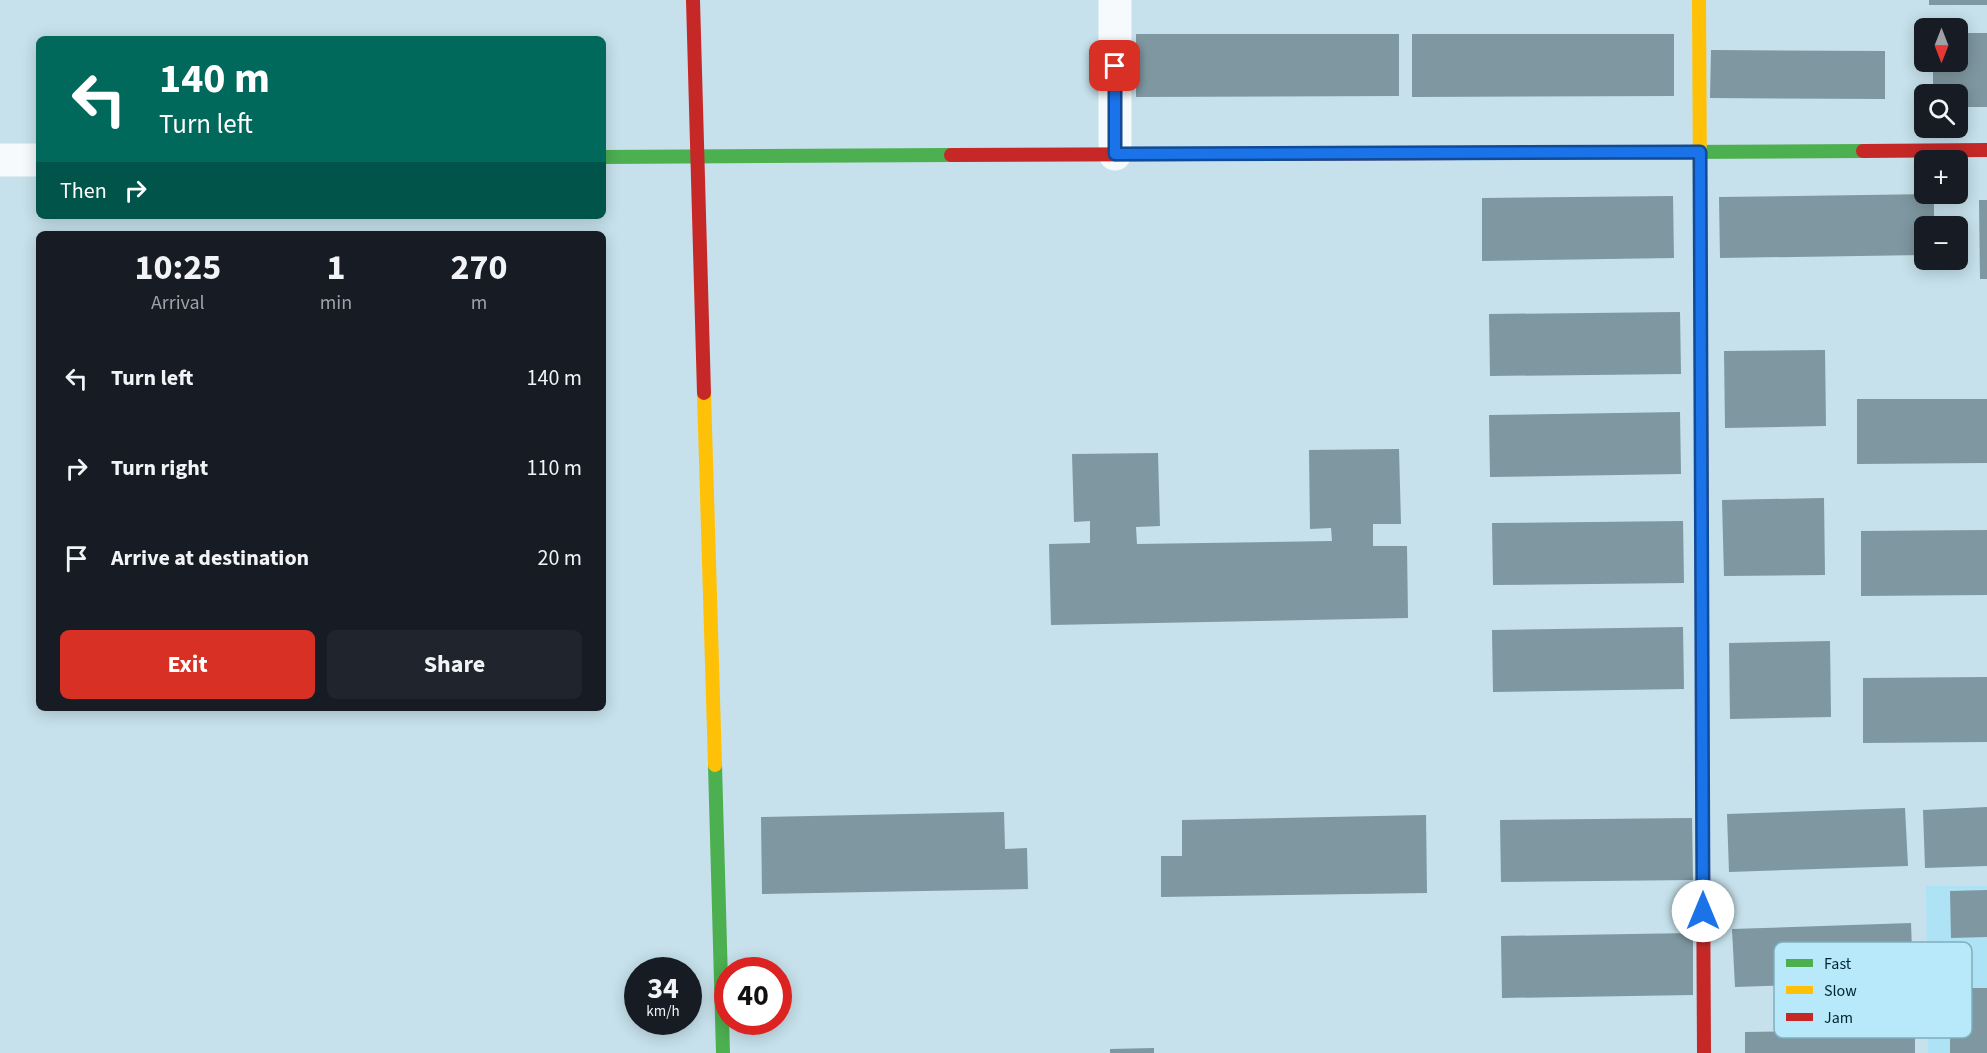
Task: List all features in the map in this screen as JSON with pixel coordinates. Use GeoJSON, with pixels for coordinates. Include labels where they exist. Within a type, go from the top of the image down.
{"type":"FeatureCollection","features":[{"type":"Feature","properties":{"kind":"street"},"geometry":{"type":"LineString","coordinates":[[693,0],[723,1053]]}},
{"type":"Feature","properties":{"kind":"street"},"geometry":{"type":"LineString","coordinates":[[1115,0],[1115,154]]}},
{"type":"Feature","properties":{"kind":"street"},"geometry":{"type":"LineString","coordinates":[[1699,0],[1704,1053]]}},
{"type":"Feature","properties":{"kind":"street"},"geometry":{"type":"LineString","coordinates":[[606,157],[1987,150]]}},
{"type":"Feature","properties":{"kind":"street"},"geometry":{"type":"LineString","coordinates":[[0,160],[36,160]]}},
{"type":"Feature","properties":{"kind":"shaded area"},"geometry":{"type":"Polygon","coordinates":[[[1926,886],[1987,886],[1987,1053],[1928,1053],[1928,1038],[1972,1038],[1972,942],[1927,942],[1926,886]]]}},
{"type":"Feature","properties":{"kind":"building"},"geometry":{"type":"Polygon","coordinates":[[[1929,0],[1987,0],[1987,5],[1929,5],[1929,0]]]}},
{"type":"Feature","properties":{"kind":"building"},"geometry":{"type":"Polygon","coordinates":[[[1968,33],[1987,33],[1987,107],[1968,107],[1968,84],[1933,84],[1933,72],[1968,72],[1968,33]]]}},
{"type":"Feature","properties":{"kind":"building"},"geometry":{"type":"Polygon","coordinates":[[[1136,34],[1399,34],[1399,96],[1136,97],[1136,34]]]}},
{"type":"Feature","properties":{"kind":"building"},"geometry":{"type":"Polygon","coordinates":[[[1412,34],[1674,34],[1674,96],[1412,97],[1412,34]]]}},
{"type":"Feature","properties":{"kind":"building"},"geometry":{"type":"Polygon","coordinates":[[[1711,50],[1885,51],[1885,99],[1710,98],[1711,50]]]}},
{"type":"Feature","properties":{"kind":"building"},"geometry":{"type":"Polygon","coordinates":[[[1914,194],[1914,204],[1934,204],[1934,216],[1914,216],[1914,255],[1720,258],[1719,197],[1914,194]]]}},
{"type":"Feature","properties":{"kind":"building"},"geometry":{"type":"Polygon","coordinates":[[[1673,196],[1674,258],[1482,261],[1482,198],[1673,196]]]}},
{"type":"Feature","properties":{"kind":"building"},"geometry":{"type":"Polygon","coordinates":[[[1979,200],[1987,200],[1987,279],[1980,279],[1979,200]]]}},
{"type":"Feature","properties":{"kind":"building"},"geometry":{"type":"Polygon","coordinates":[[[1680,312],[1681,374],[1490,376],[1489,314],[1680,312]]]}},
{"type":"Feature","properties":{"kind":"building"},"geometry":{"type":"Polygon","coordinates":[[[1825,350],[1826,426],[1725,428],[1724,351],[1825,350]]]}},
{"type":"Feature","properties":{"kind":"building"},"geometry":{"type":"Polygon","coordinates":[[[1857,399],[1987,399],[1987,463],[1857,464],[1857,399]]]}},
{"type":"Feature","properties":{"kind":"building"},"geometry":{"type":"Polygon","coordinates":[[[1680,412],[1681,474],[1490,477],[1489,415],[1680,412]]]}},
{"type":"Feature","properties":{"kind":"building"},"geometry":{"type":"Polygon","coordinates":[[[1399,449],[1401,524],[1373,524],[1373,546],[1407,546],[1408,618],[1051,625],[1049,544],[1090,543],[1090,521],[1074,522],[1072,454],[1158,453],[1160,526],[1136,527],[1137,544],[1332,541],[1331,528],[1310,529],[1309,450],[1399,449]]]}},
{"type":"Feature","properties":{"kind":"building"},"geometry":{"type":"Polygon","coordinates":[[[1824,498],[1825,575],[1724,576],[1722,500],[1824,498]]]}},
{"type":"Feature","properties":{"kind":"building"},"geometry":{"type":"Polygon","coordinates":[[[1683,521],[1684,583],[1493,585],[1492,523],[1683,521]]]}},
{"type":"Feature","properties":{"kind":"building"},"geometry":{"type":"Polygon","coordinates":[[[1987,530],[1987,595],[1861,596],[1861,531],[1987,530]]]}},
{"type":"Feature","properties":{"kind":"building"},"geometry":{"type":"Polygon","coordinates":[[[1683,627],[1684,689],[1493,692],[1492,630],[1683,627]]]}},
{"type":"Feature","properties":{"kind":"building"},"geometry":{"type":"Polygon","coordinates":[[[1830,641],[1831,717],[1730,719],[1729,643],[1830,641]]]}},
{"type":"Feature","properties":{"kind":"building"},"geometry":{"type":"Polygon","coordinates":[[[1987,677],[1987,742],[1863,743],[1863,678],[1987,677]]]}},
{"type":"Feature","properties":{"kind":"building"},"geometry":{"type":"Polygon","coordinates":[[[1987,807],[1987,866],[1925,868],[1923,810],[1987,807]]]}},
{"type":"Feature","properties":{"kind":"building"},"geometry":{"type":"Polygon","coordinates":[[[1905,808],[1908,866],[1729,872],[1727,814],[1905,808]]]}},
{"type":"Feature","properties":{"kind":"building"},"geometry":{"type":"Polygon","coordinates":[[[1004,812],[1005,849],[1027,848],[1028,889],[762,894],[761,817],[1004,812]]]}},
{"type":"Feature","properties":{"kind":"building"},"geometry":{"type":"Polygon","coordinates":[[[1426,815],[1427,893],[1161,897],[1161,856],[1182,856],[1182,820],[1426,815]]]}},
{"type":"Feature","properties":{"kind":"building"},"geometry":{"type":"Polygon","coordinates":[[[1692,818],[1693,880],[1501,882],[1500,820],[1692,818]]]}},
{"type":"Feature","properties":{"kind":"building"},"geometry":{"type":"Polygon","coordinates":[[[1987,890],[1987,937],[1951,938],[1950,891],[1987,890]]]}},
{"type":"Feature","properties":{"kind":"building"},"geometry":{"type":"Polygon","coordinates":[[[1911,923],[1912,942],[1774,942],[1774,986],[1735,987],[1732,929],[1911,923]]]}},
{"type":"Feature","properties":{"kind":"building"},"geometry":{"type":"Polygon","coordinates":[[[1693,933],[1693,995],[1502,998],[1501,936],[1693,933]]]}},
{"type":"Feature","properties":{"kind":"building"},"geometry":{"type":"Polygon","coordinates":[[[1972,988],[1987,988],[1987,1053],[1950,1053],[1950,1038],[1972,1038],[1972,988]]]}},
{"type":"Feature","properties":{"kind":"building"},"geometry":{"type":"Polygon","coordinates":[[[1774,1031],[1774,1038],[1915,1038],[1915,1053],[1745,1053],[1745,1032],[1774,1031]]]}},
{"type":"Feature","properties":{"kind":"building"},"geometry":{"type":"Polygon","coordinates":[[[1154,1048],[1154,1053],[1110,1053],[1110,1049],[1154,1048]]]}},
{"type":"Feature","properties":{"kind":"traffic: fast"},"geometry":{"type":"LineString","coordinates":[[1463,153],[1863,151]]}},
{"type":"Feature","properties":{"kind":"traffic: fast"},"geometry":{"type":"LineString","coordinates":[[606,157],[951,155]]}},
{"type":"Feature","properties":{"kind":"traffic: fast"},"geometry":{"type":"LineString","coordinates":[[1702,613],[1703,857]]}},
{"type":"Feature","properties":{"kind":"traffic: fast"},"geometry":{"type":"LineString","coordinates":[[715,765],[723,1053]]}},
{"type":"Feature","properties":{"kind":"traffic: slow"},"geometry":{"type":"LineString","coordinates":[[1699,0],[1701,378]]}},
{"type":"Feature","properties":{"kind":"traffic: slow"},"geometry":{"type":"LineString","coordinates":[[704,393],[715,765]]}},
{"type":"Feature","properties":{"kind":"traffic: jam"},"geometry":{"type":"LineString","coordinates":[[693,0],[704,393]]}},
{"type":"Feature","properties":{"kind":"traffic: jam"},"geometry":{"type":"LineString","coordinates":[[1863,151],[1987,150]]}},
{"type":"Feature","properties":{"kind":"traffic: jam"},"geometry":{"type":"LineString","coordinates":[[951,155],[1463,153]]}},
{"type":"Feature","properties":{"kind":"traffic: jam"},"geometry":{"type":"LineString","coordinates":[[1701,378],[1702,613]]}},
{"type":"Feature","properties":{"kind":"traffic: jam"},"geometry":{"type":"LineString","coordinates":[[1703,857],[1704,1053]]}},
{"type":"Feature","properties":{"kind":"route"},"geometry":{"type":"LineString","coordinates":[[1115,66],[1115,154],[1700,152],[1703,911]]}}]}
